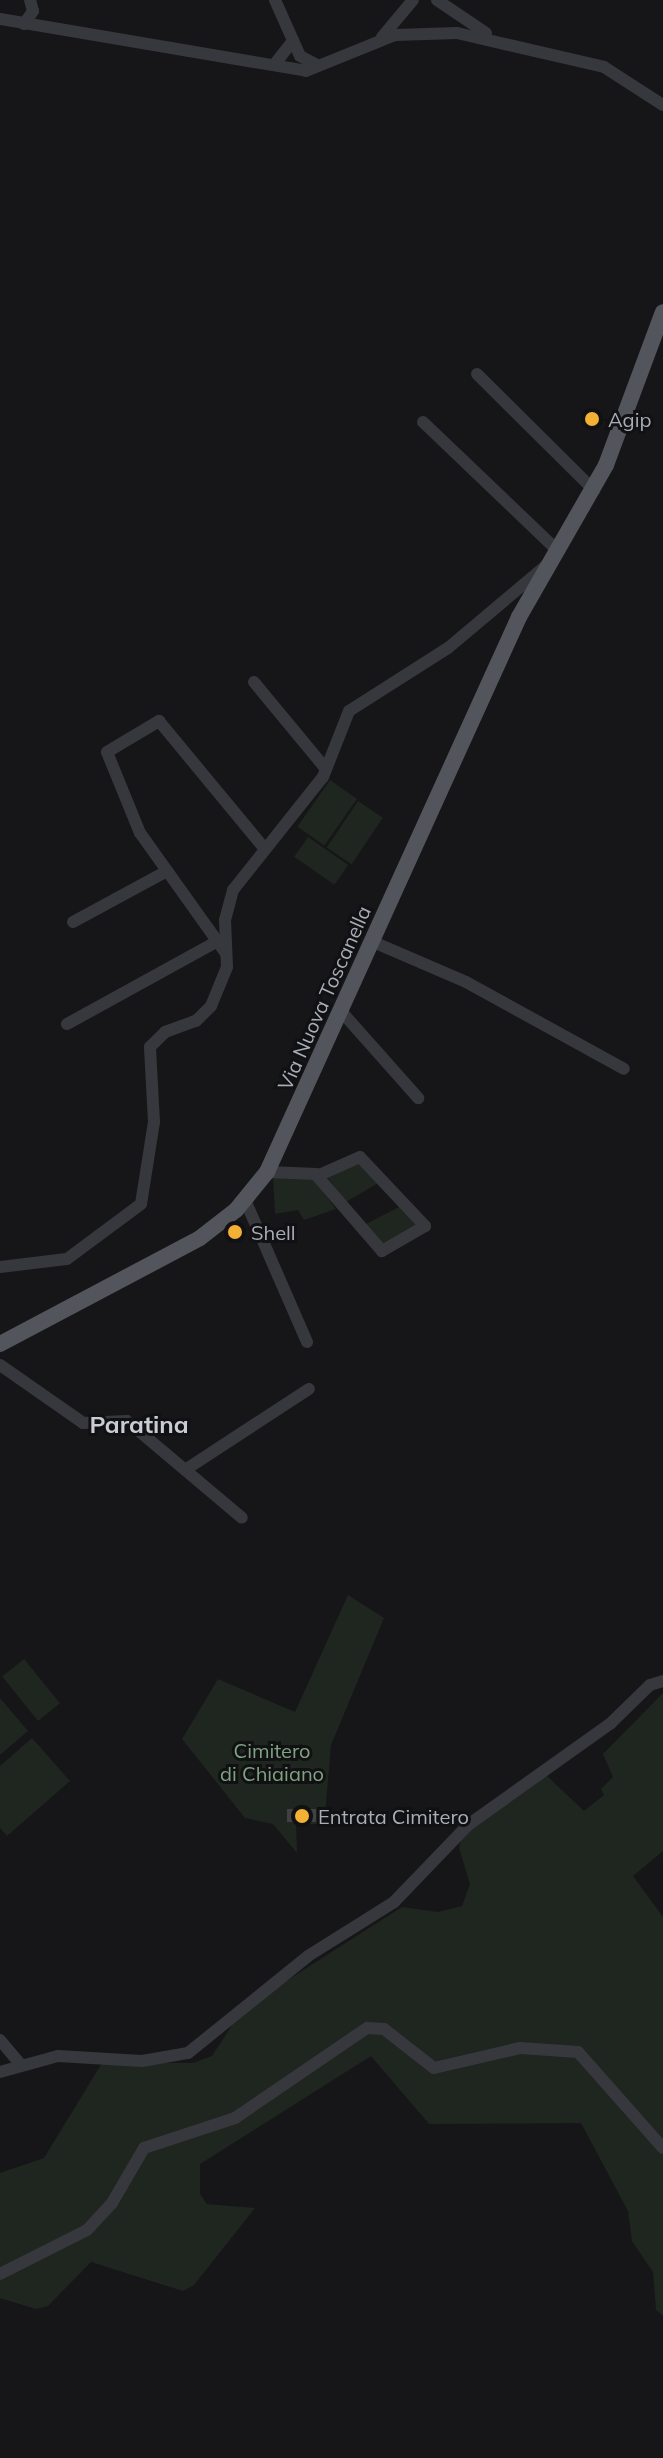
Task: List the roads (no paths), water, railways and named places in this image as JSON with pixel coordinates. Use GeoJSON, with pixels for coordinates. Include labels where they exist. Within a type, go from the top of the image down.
{"type":"FeatureCollection","features":[{"type":"Feature","properties":{"kind":"main road","name":"Via Nuova Toscanella"},"geometry":{"type":"LineString","coordinates":[[0,1344],[184,1248],[245,1200],[267,1172],[371,941],[553,557],[594,490],[663,312]]}},
{"type":"Feature","properties":{"kind":"street"},"geometry":{"type":"LineString","coordinates":[[24,24],[33,11],[30,0]]}},
{"type":"Feature","properties":{"kind":"street"},"geometry":{"type":"LineString","coordinates":[[275,0],[304,61],[319,66]]}},
{"type":"Feature","properties":{"kind":"street"},"geometry":{"type":"LineString","coordinates":[[376,41],[405,13],[413,0]]}},
{"type":"Feature","properties":{"kind":"street"},"geometry":{"type":"LineString","coordinates":[[437,0],[460,27]]}},
{"type":"Feature","properties":{"kind":"street"},"geometry":{"type":"LineString","coordinates":[[405,13],[418,30]]}},
{"type":"Feature","properties":{"kind":"street"},"geometry":{"type":"LineString","coordinates":[[0,19],[306,71],[376,41],[418,30],[460,27],[604,67],[663,105]]}},
{"type":"Feature","properties":{"kind":"street"},"geometry":{"type":"LineString","coordinates":[[274,65],[293,41]]}},
{"type":"Feature","properties":{"kind":"street"},"geometry":{"type":"LineString","coordinates":[[477,374],[594,490]]}},
{"type":"Feature","properties":{"kind":"street"},"geometry":{"type":"LineString","coordinates":[[0,1267],[67,1259],[141,1204],[154,1122],[150,1047],[165,1032],[196,1021],[211,1006],[227,967],[225,952],[233,890],[326,769],[349,711],[448,648],[553,557],[423,422]]}},
{"type":"Feature","properties":{"kind":"street"},"geometry":{"type":"LineString","coordinates":[[254,682],[326,769]]}},
{"type":"Feature","properties":{"kind":"street"},"geometry":{"type":"LineString","coordinates":[[225,952],[140,833],[107,752],[159,721],[265,849]]}},
{"type":"Feature","properties":{"kind":"street"},"geometry":{"type":"LineString","coordinates":[[73,922],[167,871]]}},
{"type":"Feature","properties":{"kind":"street"},"geometry":{"type":"LineString","coordinates":[[371,941],[466,982],[624,1069]]}},
{"type":"Feature","properties":{"kind":"street"},"geometry":{"type":"LineString","coordinates":[[67,1024],[216,942]]}},
{"type":"Feature","properties":{"kind":"street"},"geometry":{"type":"LineString","coordinates":[[340,1010],[418,1098]]}},
{"type":"Feature","properties":{"kind":"street"},"geometry":{"type":"LineString","coordinates":[[267,1172],[317,1174],[363,1159],[425,1226],[382,1251],[317,1174]]}},
{"type":"Feature","properties":{"kind":"street"},"geometry":{"type":"LineString","coordinates":[[245,1200],[307,1342]]}},
{"type":"Feature","properties":{"kind":"street"},"geometry":{"type":"LineString","coordinates":[[0,1365],[83,1423],[127,1421],[242,1518]]}},
{"type":"Feature","properties":{"kind":"street"},"geometry":{"type":"LineString","coordinates":[[185,1470],[309,1389]]}},
{"type":"Feature","properties":{"kind":"street"},"geometry":{"type":"LineString","coordinates":[[0,2072],[19,2063],[58,2056],[142,2061],[188,2053],[308,1956],[394,1902],[468,1825],[611,1723],[650,1685],[663,1681]]}},
{"type":"Feature","properties":{"kind":"street"},"geometry":{"type":"LineString","coordinates":[[0,2274],[87,2230],[112,2203],[144,2148],[235,2118],[323,2052],[367,2028],[384,2029],[434,2068],[520,2048],[578,2052],[663,2148]]}},
{"type":"Feature","properties":{"kind":"street"},"geometry":{"type":"LineString","coordinates":[[0,2040],[19,2063]]}},
{"type":"Feature","properties":{"kind":"place","name":"Agip"},"geometry":{"type":"Point","coordinates":[592,419]}},
{"type":"Feature","properties":{"kind":"place","name":"Shell"},"geometry":{"type":"Point","coordinates":[235,1232]}},
{"type":"Feature","properties":{"kind":"place","name":"Entrata Cimitero"},"geometry":{"type":"Point","coordinates":[302,1816]}},
{"type":"Feature","properties":{"kind":"district","name":"Paratina"},"geometry":{"type":"Point","coordinates":[139,1425]}},
{"type":"Feature","properties":{"kind":"park label","name":"Cimitero di Chiaiano"},"geometry":{"type":"Point","coordinates":[272,1762]}}]}
